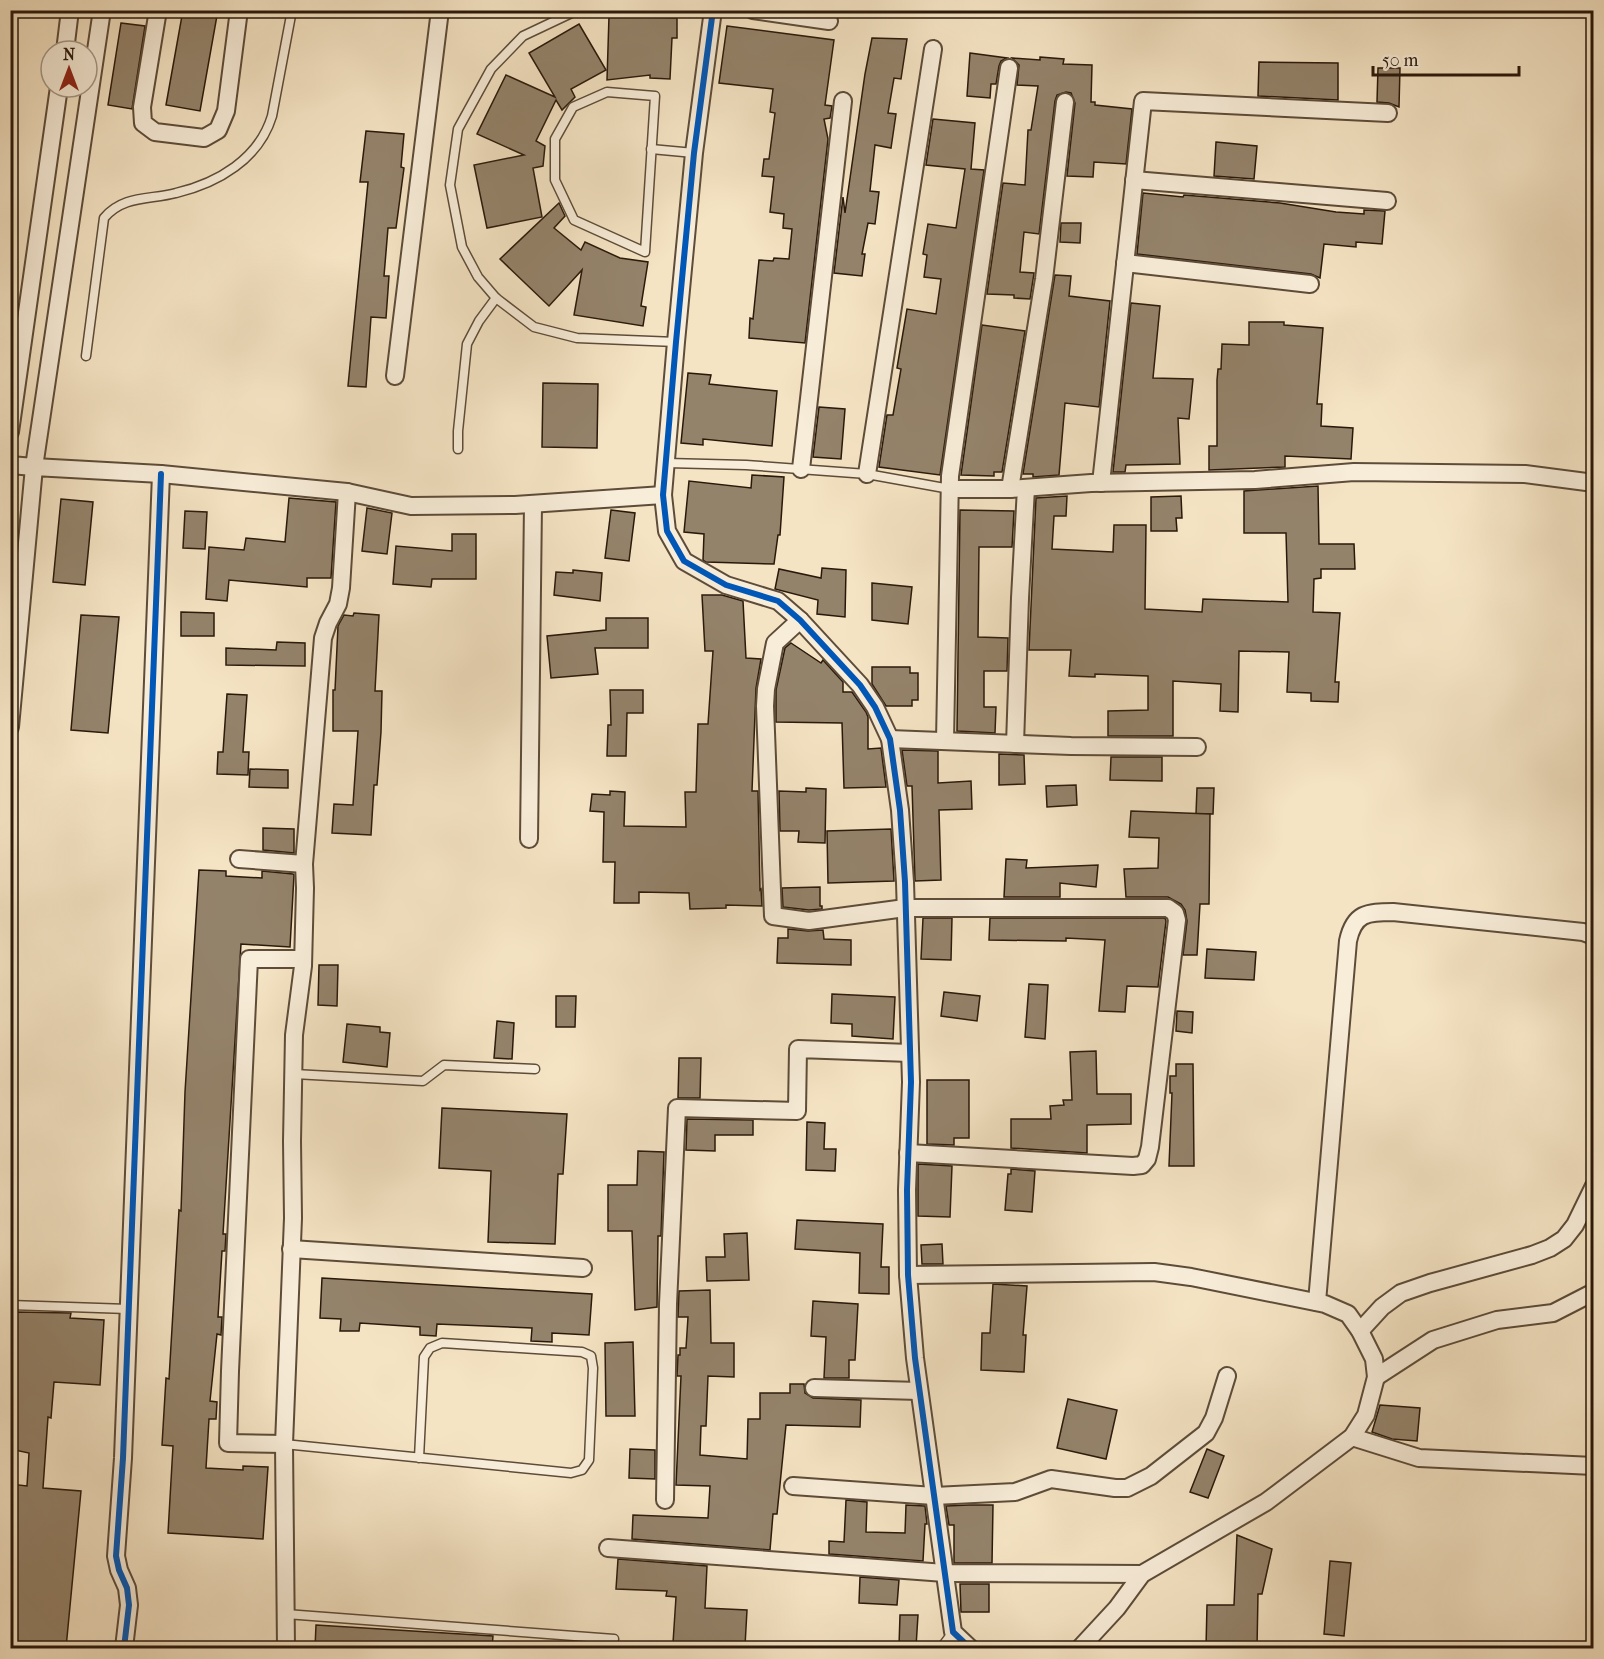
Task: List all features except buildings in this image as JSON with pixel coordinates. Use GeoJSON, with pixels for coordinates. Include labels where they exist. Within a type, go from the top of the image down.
{"type":"FeatureCollection","features":[{"type":"Feature","properties":{"kind":"street"},"geometry":{"type":"LineString","coordinates":[[66,39],[70,10]]}},
{"type":"Feature","properties":{"kind":"street"},"geometry":{"type":"LineString","coordinates":[[10,727],[34,467],[102,10]]}},
{"type":"Feature","properties":{"kind":"street"},"geometry":{"type":"LineString","coordinates":[[158,10],[142,107],[143,123],[155,132],[204,138],[218,130],[225,111],[239,10]]}},
{"type":"Feature","properties":{"kind":"street"},"geometry":{"type":"LineString","coordinates":[[395,376],[440,10]]}},
{"type":"Feature","properties":{"kind":"street"},"geometry":{"type":"LineString","coordinates":[[713,10],[694,153],[676,342],[663,495],[667,531],[684,561],[726,585],[778,601],[800,620],[860,685],[875,707],[890,739],[900,810],[910,1053],[908,1275],[919,1391],[953,1632],[970,1648]]}},
{"type":"Feature","properties":{"kind":"street"},"geometry":{"type":"LineString","coordinates":[[753,10],[829,21]]}},
{"type":"Feature","properties":{"kind":"street"},"geometry":{"type":"LineString","coordinates":[[867,474],[933,49]]}},
{"type":"Feature","properties":{"kind":"street"},"geometry":{"type":"LineString","coordinates":[[945,741],[950,489],[1009,68]]}},
{"type":"Feature","properties":{"kind":"street"},"geometry":{"type":"LineString","coordinates":[[10,432],[57,99]]}},
{"type":"Feature","properties":{"kind":"street"},"geometry":{"type":"LineString","coordinates":[[801,469],[843,101]]}},
{"type":"Feature","properties":{"kind":"street"},"geometry":{"type":"LineString","coordinates":[[1101,483],[1143,101],[1388,113]]}},
{"type":"Feature","properties":{"kind":"street"},"geometry":{"type":"LineString","coordinates":[[1015,744],[1020,598],[1018,488],[1065,102]]}},
{"type":"Feature","properties":{"kind":"street"},"geometry":{"type":"LineString","coordinates":[[1134,180],[1387,201]]}},
{"type":"Feature","properties":{"kind":"street"},"geometry":{"type":"LineString","coordinates":[[1125,263],[1310,284]]}},
{"type":"Feature","properties":{"kind":"street"},"geometry":{"type":"LineString","coordinates":[[10,465],[161,474],[347,492],[411,506],[533,504],[663,495]]}},
{"type":"Feature","properties":{"kind":"street"},"geometry":{"type":"LineString","coordinates":[[950,489],[1255,480],[1354,472],[1525,474],[1593,483]]}},
{"type":"Feature","properties":{"kind":"street"},"geometry":{"type":"LineString","coordinates":[[124,1648],[129,1605],[127,1588],[118,1570],[116,1556],[123,1458],[161,474]]}},
{"type":"Feature","properties":{"kind":"street"},"geometry":{"type":"LineString","coordinates":[[286,1648],[284,1444],[291,1249],[294,1035],[303,959],[304,864],[323,639],[338,604],[341,588],[347,492]]}},
{"type":"Feature","properties":{"kind":"street"},"geometry":{"type":"LineString","coordinates":[[529,839],[533,504]]}},
{"type":"Feature","properties":{"kind":"street"},"geometry":{"type":"LineString","coordinates":[[800,620],[776,643],[766,689],[773,916],[809,921],[905,908],[1168,908],[1175,913],[1177,920],[1150,1147],[1142,1165],[908,1153]]}},
{"type":"Feature","properties":{"kind":"street"},"geometry":{"type":"LineString","coordinates":[[890,739],[1197,747]]}},
{"type":"Feature","properties":{"kind":"street"},"geometry":{"type":"LineString","coordinates":[[239,859],[304,864]]}},
{"type":"Feature","properties":{"kind":"street"},"geometry":{"type":"LineString","coordinates":[[1317,1302],[1347,941],[1351,927],[1360,917],[1374,912],[1393,912],[1583,932],[1593,936]]}},
{"type":"Feature","properties":{"kind":"street"},"geometry":{"type":"LineString","coordinates":[[284,1444],[228,1443],[230,1371],[249,959],[303,959]]}},
{"type":"Feature","properties":{"kind":"street"},"geometry":{"type":"LineString","coordinates":[[664,1500],[668,1304],[677,1108],[797,1111],[798,1048],[910,1053]]}},
{"type":"Feature","properties":{"kind":"street"},"geometry":{"type":"LineString","coordinates":[[1360,1332],[1382,1307],[1401,1293],[1550,1248],[1564,1239],[1575,1225],[1593,1186]]}},
{"type":"Feature","properties":{"kind":"street"},"geometry":{"type":"LineString","coordinates":[[291,1249],[583,1268]]}},
{"type":"Feature","properties":{"kind":"street"},"geometry":{"type":"LineString","coordinates":[[908,1275],[1155,1272],[1214,1281],[1317,1302],[1348,1314],[1374,1359],[1376,1377],[1366,1415],[1352,1437],[1266,1502],[1142,1574],[1117,1608],[1080,1648]]}},
{"type":"Feature","properties":{"kind":"street"},"geometry":{"type":"LineString","coordinates":[[1376,1377],[1433,1340],[1497,1320],[1553,1313],[1593,1292]]}},
{"type":"Feature","properties":{"kind":"street"},"geometry":{"type":"LineString","coordinates":[[793,1486],[934,1496],[1015,1492],[1051,1479],[1115,1488],[1137,1484],[1151,1476],[1206,1433],[1214,1418],[1227,1376]]}},
{"type":"Feature","properties":{"kind":"street"},"geometry":{"type":"LineString","coordinates":[[814,1388],[919,1391]]}},
{"type":"Feature","properties":{"kind":"street"},"geometry":{"type":"LineString","coordinates":[[1352,1437],[1419,1458],[1593,1466]]}},
{"type":"Feature","properties":{"kind":"street"},"geometry":{"type":"LineString","coordinates":[[608,1548],[945,1573],[1142,1574]]}},
{"type":"Feature","properties":{"kind":"lane"},"geometry":{"type":"LineString","coordinates":[[86,356],[105,218],[112,208],[125,202],[176,194],[202,185],[234,169],[261,141],[270,124],[292,10]]}},
{"type":"Feature","properties":{"kind":"lane"},"geometry":{"type":"LineString","coordinates":[[578,10],[523,36],[490,69],[458,129],[450,185],[462,247],[478,277],[496,298],[534,327],[577,338],[676,342]]}},
{"type":"Feature","properties":{"kind":"lane"},"geometry":{"type":"LineString","coordinates":[[607,92],[655,96],[651,149],[645,252],[574,220],[555,180],[555,139],[573,107],[607,92]]}},
{"type":"Feature","properties":{"kind":"lane"},"geometry":{"type":"LineString","coordinates":[[651,149],[694,153]]}},
{"type":"Feature","properties":{"kind":"lane"},"geometry":{"type":"LineString","coordinates":[[458,449],[467,344],[479,321],[496,298]]}},
{"type":"Feature","properties":{"kind":"lane"},"geometry":{"type":"LineString","coordinates":[[667,463],[867,474],[950,489]]}},
{"type":"Feature","properties":{"kind":"lane"},"geometry":{"type":"LineString","coordinates":[[294,1074],[423,1081],[444,1065],[535,1069]]}},
{"type":"Feature","properties":{"kind":"lane"},"geometry":{"type":"LineString","coordinates":[[10,1305],[128,1309]]}},
{"type":"Feature","properties":{"kind":"lane"},"geometry":{"type":"LineString","coordinates":[[284,1444],[419,1458],[571,1473],[582,1470],[589,1460],[591,1356],[582,1352],[442,1343],[430,1348],[424,1357],[419,1458]]}},
{"type":"Feature","properties":{"kind":"lane"},"geometry":{"type":"LineString","coordinates":[[286,1614],[614,1639]]}},
{"type":"Feature","properties":{"kind":"lane"},"geometry":{"type":"LineString","coordinates":[[941,1648],[953,1632]]}},
{"type":"Feature","properties":{"kind":"cycle path"},"geometry":{"type":"LineString","coordinates":[[713,10],[694,153],[676,342],[663,495],[667,531],[684,561],[726,585],[778,601],[800,620],[860,685],[875,707],[890,739],[900,810],[905,882],[911,1082],[907,1190],[908,1275],[915,1358],[953,1632],[970,1648]]}},
{"type":"Feature","properties":{"kind":"cycle path"},"geometry":{"type":"LineString","coordinates":[[124,1648],[129,1605],[127,1588],[116,1556],[123,1458],[161,474]]}}]}
